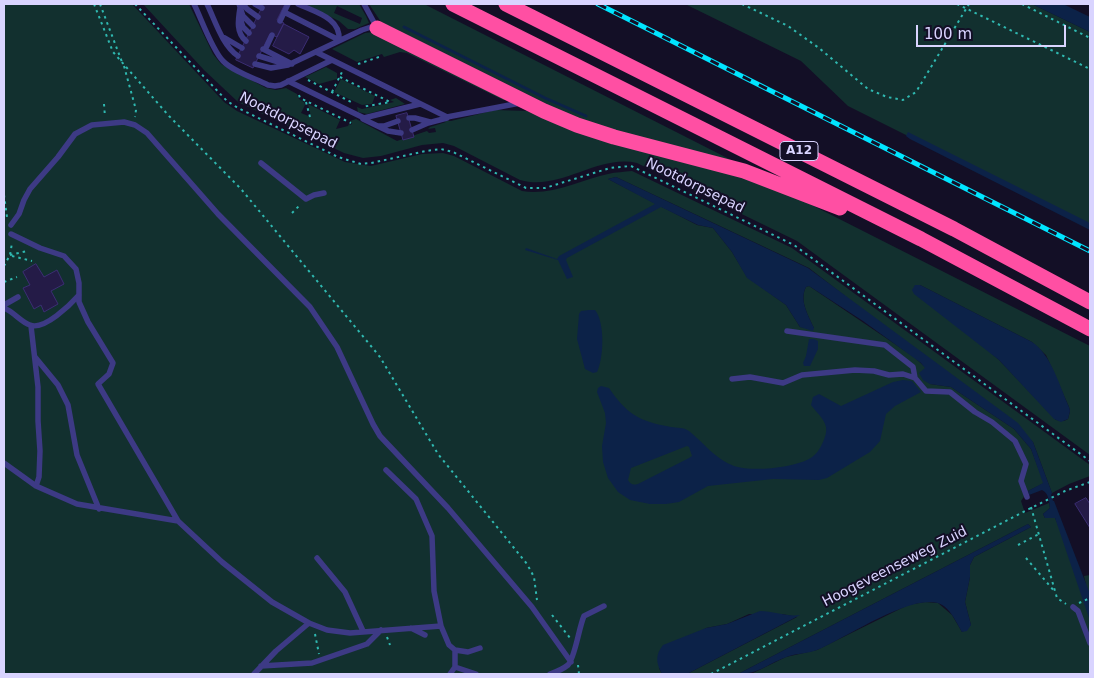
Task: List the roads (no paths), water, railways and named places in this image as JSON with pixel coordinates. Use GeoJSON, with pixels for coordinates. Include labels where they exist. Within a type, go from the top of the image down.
{"type":"FeatureCollection","features":[{"type":"Feature","properties":{"kind":"highway","name":"A12"},"geometry":{"type":"LineString","coordinates":[[453,4],[921,239],[1090,328]]}},
{"type":"Feature","properties":{"kind":"highway","name":"A12"},"geometry":{"type":"LineString","coordinates":[[506,4],[954,229],[1090,302]]}},
{"type":"Feature","properties":{"kind":"highway","name":"A12"},"geometry":{"type":"LineString","coordinates":[[377,28],[527,102],[592,130],[750,174],[921,239]]}},
{"type":"Feature","properties":{"kind":"lane"},"geometry":{"type":"LineString","coordinates":[[194,4],[216,52],[226,63],[270,86],[276,86],[288,81],[332,60]]}},
{"type":"Feature","properties":{"kind":"lane"},"geometry":{"type":"LineString","coordinates":[[207,4],[229,47],[238,56]]}},
{"type":"Feature","properties":{"kind":"lane"},"geometry":{"type":"LineString","coordinates":[[255,4],[262,8]]}},
{"type":"Feature","properties":{"kind":"lane"},"geometry":{"type":"LineString","coordinates":[[298,4],[332,21],[338,28],[339,40]]}},
{"type":"Feature","properties":{"kind":"lane"},"geometry":{"type":"LineString","coordinates":[[255,64],[271,68],[292,64],[366,28],[377,28],[364,4]]}},
{"type":"Feature","properties":{"kind":"lane"},"geometry":{"type":"LineString","coordinates":[[241,5],[258,17]]}},
{"type":"Feature","properties":{"kind":"lane"},"geometry":{"type":"LineString","coordinates":[[241,5],[245,20],[253,26]]}},
{"type":"Feature","properties":{"kind":"lane"},"geometry":{"type":"LineString","coordinates":[[241,5],[242,25],[249,34]]}},
{"type":"Feature","properties":{"kind":"lane"},"geometry":{"type":"LineString","coordinates":[[241,5],[239,29],[241,36],[246,41]]}},
{"type":"Feature","properties":{"kind":"lane"},"geometry":{"type":"LineString","coordinates":[[283,13],[339,40]]}},
{"type":"Feature","properties":{"kind":"lane"},"geometry":{"type":"LineString","coordinates":[[222,35],[228,41],[242,48]]}},
{"type":"Feature","properties":{"kind":"lane"},"geometry":{"type":"LineString","coordinates":[[271,35],[264,50],[292,64]]}},
{"type":"Feature","properties":{"kind":"lane"},"geometry":{"type":"LineString","coordinates":[[316,52],[445,116],[455,116]]}},
{"type":"Feature","properties":{"kind":"lane"},"geometry":{"type":"LineString","coordinates":[[259,56],[280,64],[292,64]]}},
{"type":"Feature","properties":{"kind":"lane"},"geometry":{"type":"LineString","coordinates":[[288,81],[357,116],[394,133],[401,134]]}},
{"type":"Feature","properties":{"kind":"lane"},"geometry":{"type":"LineString","coordinates":[[412,130],[430,122],[497,106],[527,102]]}},
{"type":"Feature","properties":{"kind":"lane"},"geometry":{"type":"LineString","coordinates":[[357,116],[371,117],[420,104]]}},
{"type":"Feature","properties":{"kind":"lane"},"geometry":{"type":"LineString","coordinates":[[409,118],[430,122]]}},
{"type":"Feature","properties":{"kind":"lane"},"geometry":{"type":"LineString","coordinates":[[375,124],[382,126],[398,121]]}},
{"type":"Feature","properties":{"kind":"lane"},"geometry":{"type":"LineString","coordinates":[[11,225],[19,214],[30,189],[75,134],[92,125],[124,122],[135,125],[147,133],[218,214],[310,307],[338,346],[380,436],[448,508],[532,607],[571,662]]}},
{"type":"Feature","properties":{"kind":"lane"},"geometry":{"type":"LineString","coordinates":[[261,163],[306,199],[314,194],[324,193]]}},
{"type":"Feature","properties":{"kind":"lane"},"geometry":{"type":"LineString","coordinates":[[11,234],[40,248],[64,256],[76,269],[79,283],[79,302],[88,322],[112,363],[109,374],[98,384],[178,521],[222,562],[272,602],[327,630],[350,633],[441,626]]}},
{"type":"Feature","properties":{"kind":"lane"},"geometry":{"type":"LineString","coordinates":[[18,297],[4,306],[31,326],[38,326],[64,311],[79,295]]}},
{"type":"Feature","properties":{"kind":"lane"},"geometry":{"type":"LineString","coordinates":[[31,326],[35,358],[40,452],[39,478],[36,486]]}},
{"type":"Feature","properties":{"kind":"lane"},"geometry":{"type":"LineString","coordinates":[[786,331],[884,346],[914,367],[915,378]]}},
{"type":"Feature","properties":{"kind":"lane"},"geometry":{"type":"LineString","coordinates":[[35,358],[58,385],[68,405],[78,455],[99,509]]}},
{"type":"Feature","properties":{"kind":"lane"},"geometry":{"type":"LineString","coordinates":[[732,379],[750,377],[783,383],[802,375],[856,370],[874,371],[889,375],[903,374],[915,378],[926,391],[950,392],[1015,441],[1026,464],[1021,481],[1027,498]]}},
{"type":"Feature","properties":{"kind":"lane"},"geometry":{"type":"LineString","coordinates":[[4,463],[36,486],[77,504],[178,521]]}},
{"type":"Feature","properties":{"kind":"lane"},"geometry":{"type":"LineString","coordinates":[[386,470],[416,499],[432,536],[434,591],[441,626],[449,645],[455,650],[468,652],[480,648]]}},
{"type":"Feature","properties":{"kind":"lane"},"geometry":{"type":"LineString","coordinates":[[317,558],[345,592],[363,632]]}},
{"type":"Feature","properties":{"kind":"lane"},"geometry":{"type":"LineString","coordinates":[[550,674],[567,667],[571,662],[584,616],[604,606]]}},
{"type":"Feature","properties":{"kind":"lane"},"geometry":{"type":"LineString","coordinates":[[1073,607],[1078,611],[1090,643]]}},
{"type":"Feature","properties":{"kind":"lane"},"geometry":{"type":"LineString","coordinates":[[254,674],[276,651],[312,624]]}},
{"type":"Feature","properties":{"kind":"lane"},"geometry":{"type":"LineString","coordinates":[[411,628],[425,635]]}},
{"type":"Feature","properties":{"kind":"lane"},"geometry":{"type":"LineString","coordinates":[[261,666],[312,663],[368,644],[382,630]]}},
{"type":"Feature","properties":{"kind":"lane"},"geometry":{"type":"LineString","coordinates":[[450,674],[455,667],[455,650]]}},
{"type":"Feature","properties":{"kind":"lane"},"geometry":{"type":"LineString","coordinates":[[455,667],[476,674]]}},
{"type":"Feature","properties":{"kind":"water"},"geometry":{"type":"Polygon","coordinates":[[[1032,4],[1063,4],[1090,17],[1090,32],[1032,4]]]}},
{"type":"Feature","properties":{"kind":"water"},"geometry":{"type":"Polygon","coordinates":[[[908,132],[1088,222],[1090,230],[910,139],[906,136],[908,132]]]}},
{"type":"Feature","properties":{"kind":"water"},"geometry":{"type":"Polygon","coordinates":[[[616,177],[808,268],[1018,423],[1033,442],[1052,493],[1053,501],[1090,594],[1090,621],[1055,518],[1045,518],[1043,514],[1050,508],[1047,495],[1042,490],[1029,495],[1028,491],[1043,483],[1031,449],[1014,429],[951,387],[930,384],[923,380],[919,373],[925,368],[921,363],[863,321],[809,286],[806,287],[803,297],[807,313],[814,328],[813,331],[800,327],[786,305],[747,278],[732,252],[713,228],[698,225],[661,207],[567,258],[566,260],[573,277],[567,279],[558,260],[525,250],[526,248],[557,259],[559,256],[655,204],[608,179],[616,177]]]}},
{"type":"Feature","properties":{"kind":"water"},"geometry":{"type":"Polygon","coordinates":[[[915,285],[928,289],[1039,347],[1050,363],[1069,407],[1068,419],[1061,422],[1054,419],[999,360],[914,294],[912,290],[915,285]]]}},
{"type":"Feature","properties":{"kind":"water"},"geometry":{"type":"Polygon","coordinates":[[[595,310],[601,323],[602,331],[601,358],[597,372],[593,373],[585,369],[577,339],[579,314],[581,311],[595,310]]]}},
{"type":"Feature","properties":{"kind":"water"},"geometry":{"type":"Polygon","coordinates":[[[809,339],[818,341],[818,349],[810,366],[804,366],[803,363],[809,339]]]}},
{"type":"Feature","properties":{"kind":"water"},"geometry":{"type":"Polygon","coordinates":[[[912,381],[921,392],[895,406],[886,414],[880,441],[870,452],[827,478],[819,480],[773,479],[708,486],[679,502],[650,504],[630,500],[618,492],[608,478],[603,462],[602,446],[606,423],[605,413],[597,392],[601,386],[609,388],[634,415],[660,425],[687,430],[715,455],[734,466],[761,469],[793,465],[818,452],[824,440],[826,429],[824,421],[811,405],[813,397],[819,394],[841,406],[893,382],[912,381]],[[687,446],[631,468],[628,480],[632,484],[638,484],[689,458],[692,456],[687,446]]]}},
{"type":"Feature","properties":{"kind":"water"},"geometry":{"type":"Polygon","coordinates":[[[1028,524],[1031,527],[974,557],[970,565],[970,577],[965,602],[971,625],[967,631],[962,632],[952,615],[942,605],[925,602],[894,611],[817,650],[788,656],[762,669],[738,674],[1028,524]]]}},
{"type":"Feature","properties":{"kind":"water"},"geometry":{"type":"Polygon","coordinates":[[[760,611],[800,615],[687,674],[662,674],[657,659],[663,645],[706,628],[727,624],[760,611]]]}},
{"type":"Feature","properties":{"kind":"waterway"},"geometry":{"type":"LineString","coordinates":[[404,27],[545,98],[586,116]]}},
{"type":"Feature","properties":{"kind":"railway"},"geometry":{"type":"LineString","coordinates":[[598,4],[1090,251]]}}]}
